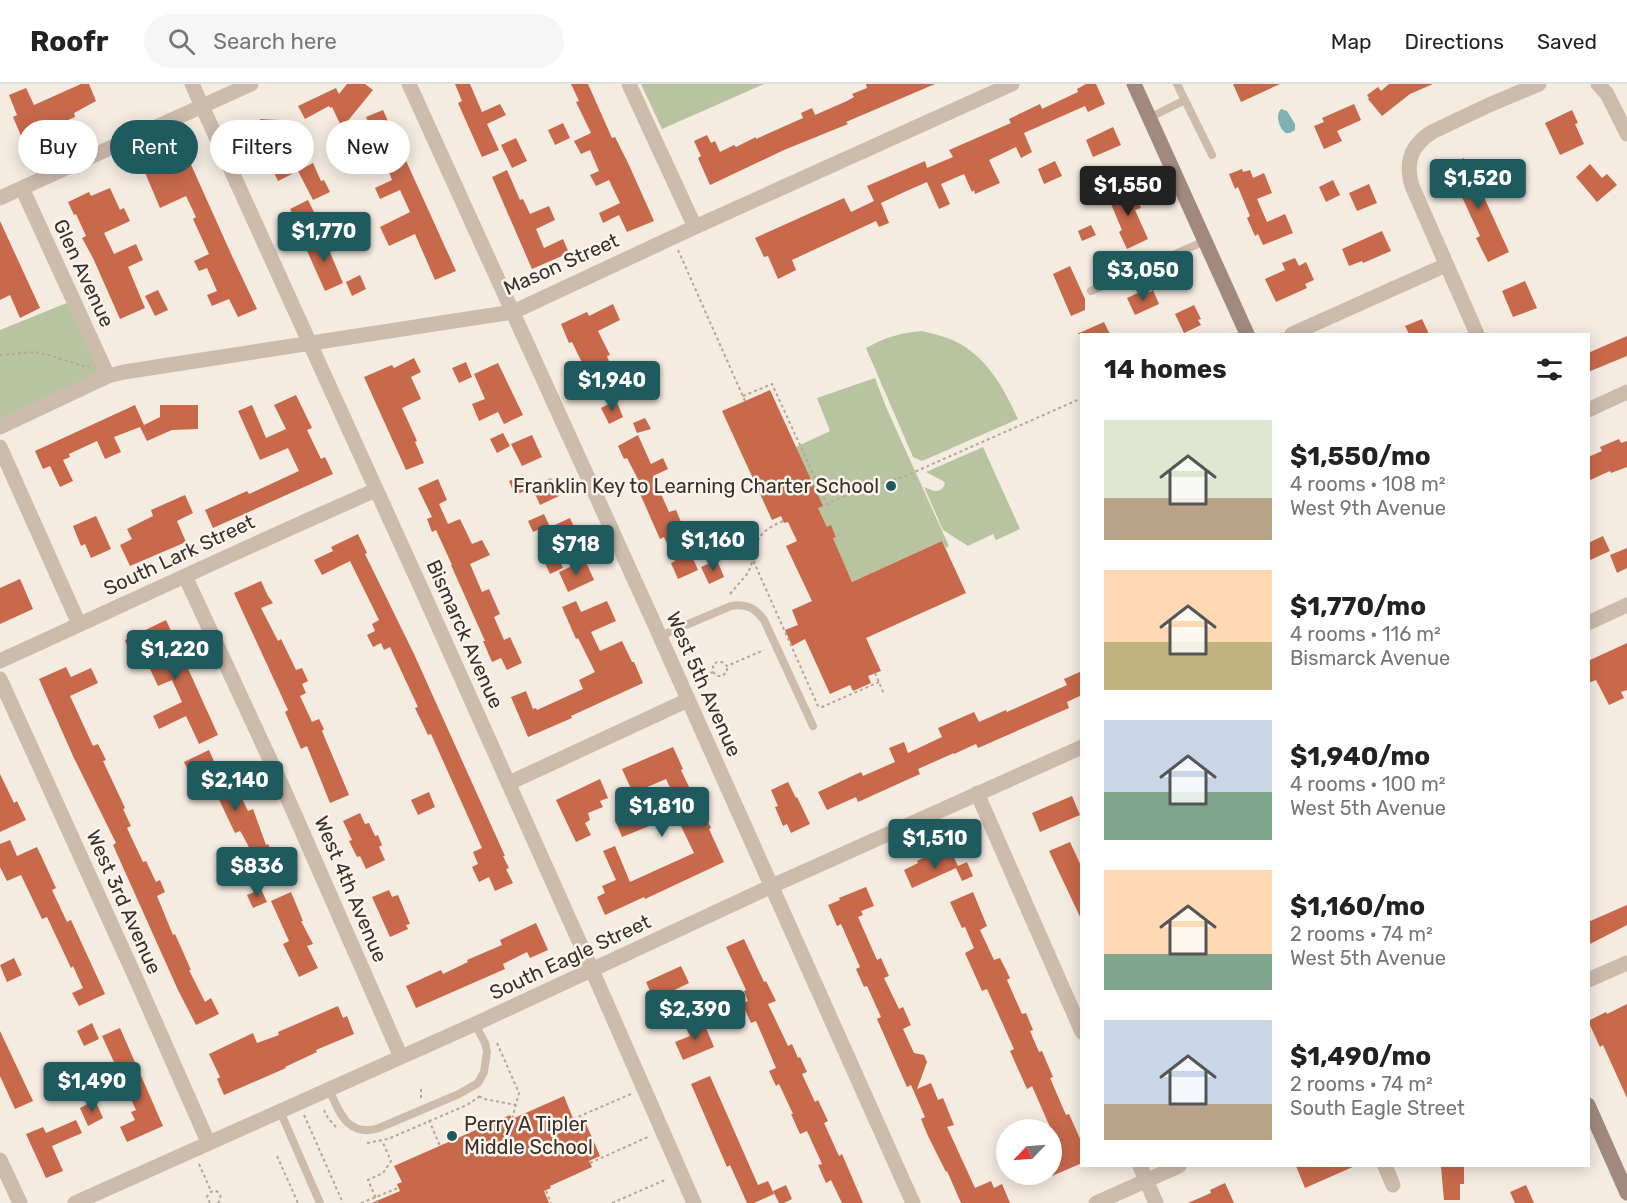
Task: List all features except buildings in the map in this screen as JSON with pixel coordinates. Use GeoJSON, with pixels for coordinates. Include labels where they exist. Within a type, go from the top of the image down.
{"type":"FeatureCollection","features":[{"type":"Feature","properties":{"kind":"main road"},"geometry":{"type":"LineString","coordinates":[[1134,84],[1248,333]]}},
{"type":"Feature","properties":{"kind":"main road"},"geometry":{"type":"LineString","coordinates":[[1590,1109],[1624,1176],[1627,1193]]}},
{"type":"Feature","properties":{"kind":"street","name":"Bismarck Avenue"},"geometry":{"type":"LineString","coordinates":[[192,84],[509,783],[694,1203]]}},
{"type":"Feature","properties":{"kind":"street"},"geometry":{"type":"LineString","coordinates":[[0,198],[251,84]]}},
{"type":"Feature","properties":{"kind":"street","name":"West 5th Avenue"},"geometry":{"type":"LineString","coordinates":[[410,84],[913,1203]]}},
{"type":"Feature","properties":{"kind":"street"},"geometry":{"type":"LineString","coordinates":[[629,84],[694,227]]}},
{"type":"Feature","properties":{"kind":"street","name":"Mason Street"},"geometry":{"type":"LineString","coordinates":[[0,427],[108,376],[124,372],[513,312],[694,227],[1011,84]]}},
{"type":"Feature","properties":{"kind":"street"},"geometry":{"type":"LineString","coordinates":[[1477,333],[1412,186],[1408,176],[1408,165],[1416,145],[1432,132],[1539,84]]}},
{"type":"Feature","properties":{"kind":"street"},"geometry":{"type":"LineString","coordinates":[[1598,84],[1607,94],[1627,134]]}},
{"type":"Feature","properties":{"kind":"street","name":"Glen Avenue"},"geometry":{"type":"LineString","coordinates":[[22,188],[108,376]]}},
{"type":"Feature","properties":{"kind":"street"},"geometry":{"type":"LineString","coordinates":[[1294,333],[1446,265]]}},
{"type":"Feature","properties":{"kind":"street"},"geometry":{"type":"LineString","coordinates":[[1590,409],[1627,392]]}},
{"type":"Feature","properties":{"kind":"street"},"geometry":{"type":"LineString","coordinates":[[0,447],[79,624]]}},
{"type":"Feature","properties":{"kind":"street","name":"South Lark Street"},"geometry":{"type":"LineString","coordinates":[[0,661],[268,537],[376,490]]}},
{"type":"Feature","properties":{"kind":"street","name":"West 4th Avenue"},"geometry":{"type":"LineString","coordinates":[[186,576],[285,790],[400,1057]]}},
{"type":"Feature","properties":{"kind":"street"},"geometry":{"type":"LineString","coordinates":[[1590,622],[1627,605]]}},
{"type":"Feature","properties":{"kind":"street","name":"West 3rd Avenue"},"geometry":{"type":"LineString","coordinates":[[0,679],[208,1142]]}},
{"type":"Feature","properties":{"kind":"street"},"geometry":{"type":"LineString","coordinates":[[509,783],[685,693]]}},
{"type":"Feature","properties":{"kind":"street","name":"South Eagle Street"},"geometry":{"type":"LineString","coordinates":[[75,1203],[103,1197],[208,1142],[475,1024],[772,886],[1080,748]]}},
{"type":"Feature","properties":{"kind":"street"},"geometry":{"type":"LineString","coordinates":[[977,793],[1080,1027]]}},
{"type":"Feature","properties":{"kind":"street"},"geometry":{"type":"LineString","coordinates":[[1590,979],[1627,963]]}},
{"type":"Feature","properties":{"kind":"street"},"geometry":{"type":"LineString","coordinates":[[0,1160],[20,1203]]}},
{"type":"Feature","properties":{"kind":"street"},"geometry":{"type":"LineString","coordinates":[[1140,1167],[1156,1203]]}},
{"type":"Feature","properties":{"kind":"street"},"geometry":{"type":"LineString","coordinates":[[1096,1203],[1177,1167]]}},
{"type":"Feature","properties":{"kind":"street"},"geometry":{"type":"LineString","coordinates":[[1385,1167],[1394,1185]]}},
{"type":"Feature","properties":{"kind":"lane"},"geometry":{"type":"LineString","coordinates":[[1177,84],[1212,155]]}},
{"type":"Feature","properties":{"kind":"lane"},"geometry":{"type":"LineString","coordinates":[[1149,118],[1185,100]]}},
{"type":"Feature","properties":{"kind":"lane"},"geometry":{"type":"LineString","coordinates":[[1091,291],[1205,241]]}},
{"type":"Feature","properties":{"kind":"lane"},"geometry":{"type":"LineString","coordinates":[[660,636],[731,606],[740,604],[749,606],[764,620],[813,726]]}},
{"type":"Feature","properties":{"kind":"lane"},"geometry":{"type":"LineString","coordinates":[[329,1089],[340,1114],[354,1127],[367,1130],[379,1128],[459,1094],[478,1083],[484,1072],[487,1052],[475,1024]]}},
{"type":"Feature","properties":{"kind":"lane"},"geometry":{"type":"LineString","coordinates":[[280,1111],[320,1203]]}},
{"type":"Feature","properties":{"kind":"path"},"geometry":{"type":"LineString","coordinates":[[675,236],[679,252],[745,401]]}},
{"type":"Feature","properties":{"kind":"path"},"geometry":{"type":"LineString","coordinates":[[0,355],[35,352],[108,376]]}},
{"type":"Feature","properties":{"kind":"path"},"geometry":{"type":"LineString","coordinates":[[743,396],[772,384],[826,504],[861,489],[903,477],[1080,399]]}},
{"type":"Feature","properties":{"kind":"path"},"geometry":{"type":"LineString","coordinates":[[728,596],[748,573],[760,536],[770,527],[783,521]]}},
{"type":"Feature","properties":{"kind":"path"},"geometry":{"type":"LineString","coordinates":[[753,560],[818,706],[879,682]]}},
{"type":"Feature","properties":{"kind":"path"},"geometry":{"type":"LineString","coordinates":[[727,666],[788,639]]}},
{"type":"Feature","properties":{"kind":"path"},"geometry":{"type":"LineString","coordinates":[[717,662],[722,662],[727,666],[727,672],[722,676],[717,676],[713,672],[713,665],[717,662]]}},
{"type":"Feature","properties":{"kind":"path"},"geometry":{"type":"LineString","coordinates":[[685,693],[713,672]]}},
{"type":"Feature","properties":{"kind":"path"},"geometry":{"type":"LineString","coordinates":[[875,673],[884,694]]}},
{"type":"Feature","properties":{"kind":"path"},"geometry":{"type":"LineString","coordinates":[[496,1041],[519,1093],[512,1119]]}},
{"type":"Feature","properties":{"kind":"path"},"geometry":{"type":"LineString","coordinates":[[573,1119],[644,1088]]}},
{"type":"Feature","properties":{"kind":"path"},"geometry":{"type":"LineString","coordinates":[[479,1096],[516,1105]]}},
{"type":"Feature","properties":{"kind":"path"},"geometry":{"type":"LineString","coordinates":[[299,1102],[343,1203]]}},
{"type":"Feature","properties":{"kind":"path"},"geometry":{"type":"LineString","coordinates":[[590,1163],[662,1131]]}},
{"type":"Feature","properties":{"kind":"path"},"geometry":{"type":"LineString","coordinates":[[378,1203],[368,1180],[383,1173],[391,1161],[382,1141]]}},
{"type":"Feature","properties":{"kind":"path"},"geometry":{"type":"LineString","coordinates":[[277,1156],[298,1203]]}},
{"type":"Feature","properties":{"kind":"path"},"geometry":{"type":"LineString","coordinates":[[612,1203],[665,1180]]}},
{"type":"Feature","properties":{"kind":"path"},"geometry":{"type":"LineString","coordinates":[[361,1203],[398,1188]]}},
{"type":"Feature","properties":{"kind":"path"},"geometry":{"type":"LineString","coordinates":[[210,1203],[207,1199],[208,1194],[214,1190],[221,1195],[218,1203]]}},
{"type":"Feature","properties":{"kind":"path"},"geometry":{"type":"LineString","coordinates":[[546,1191],[551,1203]]}},
{"type":"Feature","properties":{"kind":"green space"},"geometry":{"type":"Polygon","coordinates":[[[641,84],[764,84],[662,129],[641,84]]]}},
{"type":"Feature","properties":{"kind":"green space"},"geometry":{"type":"Polygon","coordinates":[[[74,300],[108,376],[0,427],[0,330],[74,300]]]}},
{"type":"Feature","properties":{"kind":"green space"},"geometry":{"type":"Polygon","coordinates":[[[922,331],[943,336],[958,343],[981,360],[1002,388],[1018,419],[922,461],[913,457],[866,348],[893,336],[922,331]]]}},
{"type":"Feature","properties":{"kind":"green space"},"geometry":{"type":"Polygon","coordinates":[[[875,378],[949,546],[946,548],[942,541],[852,582],[833,538],[836,536],[831,526],[827,527],[818,508],[796,447],[830,431],[817,398],[875,378]]]}},
{"type":"Feature","properties":{"kind":"green space"},"geometry":{"type":"Polygon","coordinates":[[[983,447],[1020,529],[996,540],[993,534],[968,546],[943,530],[924,487],[939,491],[945,483],[926,472],[983,447]]]}},
{"type":"Feature","properties":{"kind":"water"},"geometry":{"type":"Polygon","coordinates":[[[1281,109],[1287,111],[1295,124],[1295,130],[1290,133],[1286,133],[1280,125],[1278,115],[1281,109]]]}},
{"type":"Feature","properties":{"kind":"place","name":"Franklin Key to Learning Charter School"},"geometry":{"type":"Point","coordinates":[891,486]}},
{"type":"Feature","properties":{"kind":"place","name":"Perry A Tipler Middle School"},"geometry":{"type":"Point","coordinates":[452,1136]}}]}
